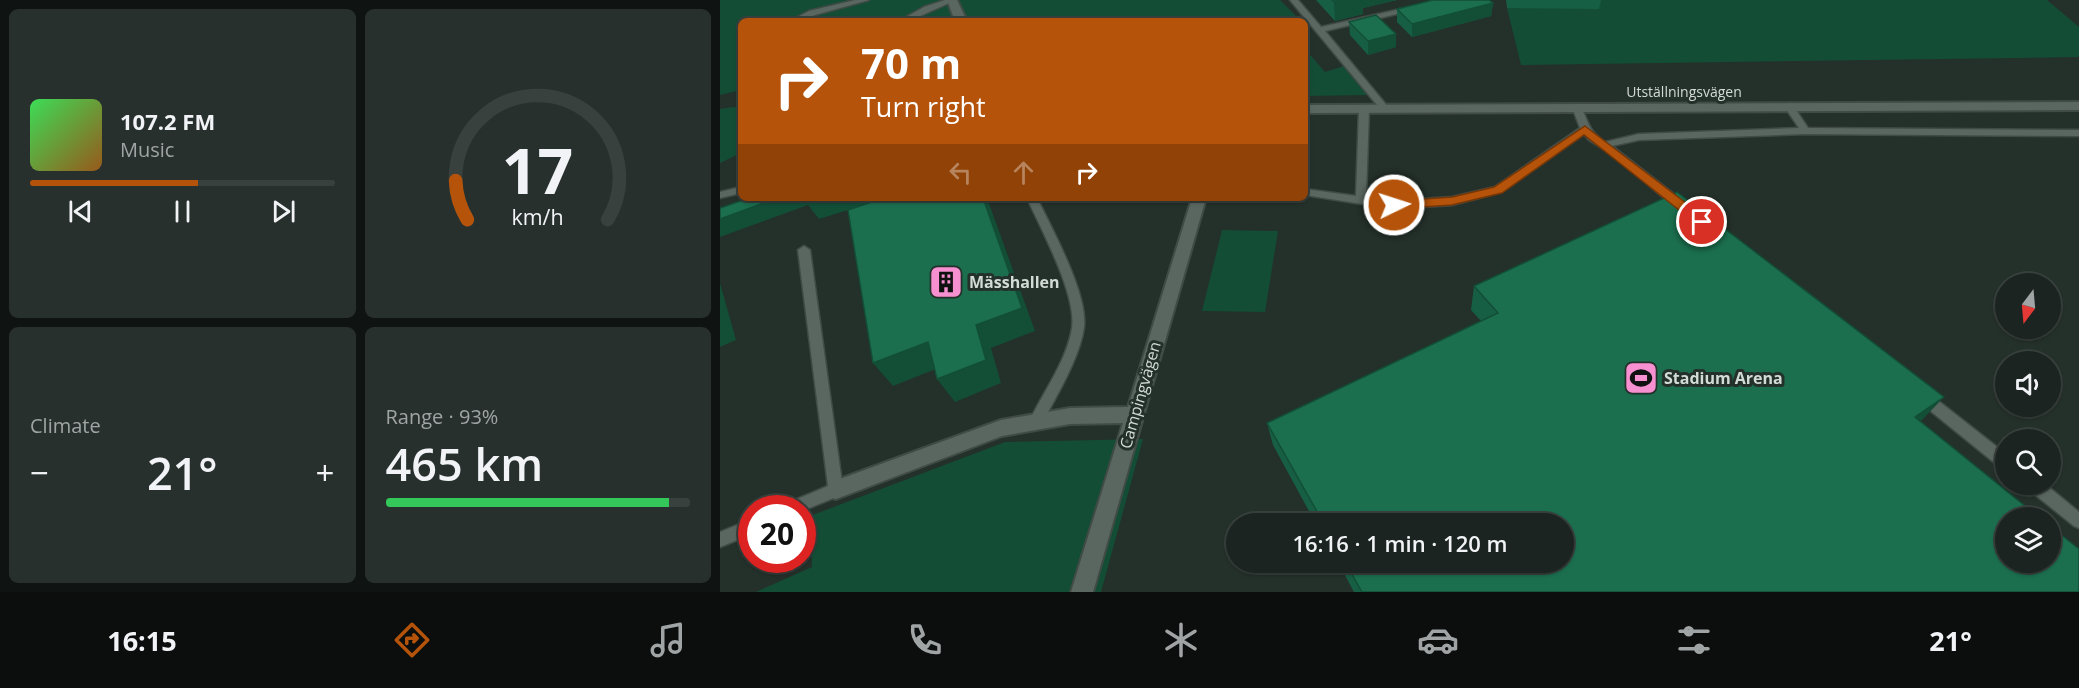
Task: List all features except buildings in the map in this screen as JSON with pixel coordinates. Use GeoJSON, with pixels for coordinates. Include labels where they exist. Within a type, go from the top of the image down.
{"type":"FeatureCollection","features":[{"type":"Feature","properties":{"kind":"street"},"geometry":{"type":"LineString","coordinates":[[952,0],[960,18]]}},
{"type":"Feature","properties":{"kind":"street","name":"Utställningsvägen"},"geometry":{"type":"LineString","coordinates":[[1308,109],[2079,107]]}},
{"type":"Feature","properties":{"kind":"street","name":"Campingvägen"},"geometry":{"type":"LineString","coordinates":[[1082,592],[1198,201]]}},
{"type":"Feature","properties":{"kind":"street"},"geometry":{"type":"LineString","coordinates":[[836,490],[1001,428],[1070,416],[1134,415]]}},
{"type":"Feature","properties":{"kind":"lane"},"geometry":{"type":"LineString","coordinates":[[801,18],[865,0]]}},
{"type":"Feature","properties":{"kind":"lane"},"geometry":{"type":"LineString","coordinates":[[909,18],[952,0]]}},
{"type":"Feature","properties":{"kind":"lane"},"geometry":{"type":"LineString","coordinates":[[1294,0],[1386,109]]}},
{"type":"Feature","properties":{"kind":"lane"},"geometry":{"type":"LineString","coordinates":[[1320,30],[1422,5]]}},
{"type":"Feature","properties":{"kind":"lane"},"geometry":{"type":"LineString","coordinates":[[1790,106],[1805,131]]}},
{"type":"Feature","properties":{"kind":"lane"},"geometry":{"type":"LineString","coordinates":[[1577,107],[1585,129],[1694,215]]}},
{"type":"Feature","properties":{"kind":"lane"},"geometry":{"type":"LineString","coordinates":[[1360,201],[1364,109]]}},
{"type":"Feature","properties":{"kind":"lane"},"geometry":{"type":"LineString","coordinates":[[1308,192],[1394,205],[1452,201],[1498,190],[1585,129]]}},
{"type":"Feature","properties":{"kind":"lane"},"geometry":{"type":"LineString","coordinates":[[1604,146],[1615,141],[1639,137],[1805,131],[2079,133]]}},
{"type":"Feature","properties":{"kind":"lane"},"geometry":{"type":"LineString","coordinates":[[720,195],[738,190]]}},
{"type":"Feature","properties":{"kind":"lane"},"geometry":{"type":"LineString","coordinates":[[1033,201],[1074,298],[1079,325],[1037,420]]}},
{"type":"Feature","properties":{"kind":"lane"},"geometry":{"type":"LineString","coordinates":[[804,250],[836,490],[816,498]]}},
{"type":"Feature","properties":{"kind":"lane"},"geometry":{"type":"LineString","coordinates":[[1914,390],[1995,454]]}},
{"type":"Feature","properties":{"kind":"lane"},"geometry":{"type":"LineString","coordinates":[[2047,495],[2079,521]]}},
{"type":"Feature","properties":{"kind":"lane"},"geometry":{"type":"LineString","coordinates":[[720,540],[738,532]]}},
{"type":"Feature","properties":{"kind":"green space"},"geometry":{"type":"Polygon","coordinates":[[[720,0],[1280,0],[1298,18],[738,18],[738,91],[720,95],[720,0]]]}},
{"type":"Feature","properties":{"kind":"green space"},"geometry":{"type":"Polygon","coordinates":[[[1596,0],[2047,0],[2079,27],[2079,57],[1521,65],[1507,8],[1599,8],[1596,0]]]}},
{"type":"Feature","properties":{"kind":"green space"},"geometry":{"type":"Polygon","coordinates":[[[1308,52],[1325,72],[1344,66],[1368,95],[1308,96],[1308,52]]]}},
{"type":"Feature","properties":{"kind":"green space"},"geometry":{"type":"Polygon","coordinates":[[[738,108],[738,154],[720,163],[720,109],[738,108]]]}},
{"type":"Feature","properties":{"kind":"green space"},"geometry":{"type":"Polygon","coordinates":[[[1222,230],[1278,231],[1265,312],[1202,311],[1222,230]]]}},
{"type":"Feature","properties":{"kind":"green space"},"geometry":{"type":"Polygon","coordinates":[[[1143,439],[1101,592],[756,592],[799,573],[816,573],[816,514],[1005,442],[1143,439]]]}},
{"type":"Feature","properties":{"kind":"place","name":"Mässhallen"},"geometry":{"type":"Point","coordinates":[946,282]}},
{"type":"Feature","properties":{"kind":"place","name":"Stadium Arena"},"geometry":{"type":"Point","coordinates":[1641,378]}},
{"type":"Feature","properties":{"kind":"route"},"geometry":{"type":"LineString","coordinates":[[1394,205],[1452,201],[1498,190],[1585,129],[1592,138],[1617,153],[1702,222]]}}]}
